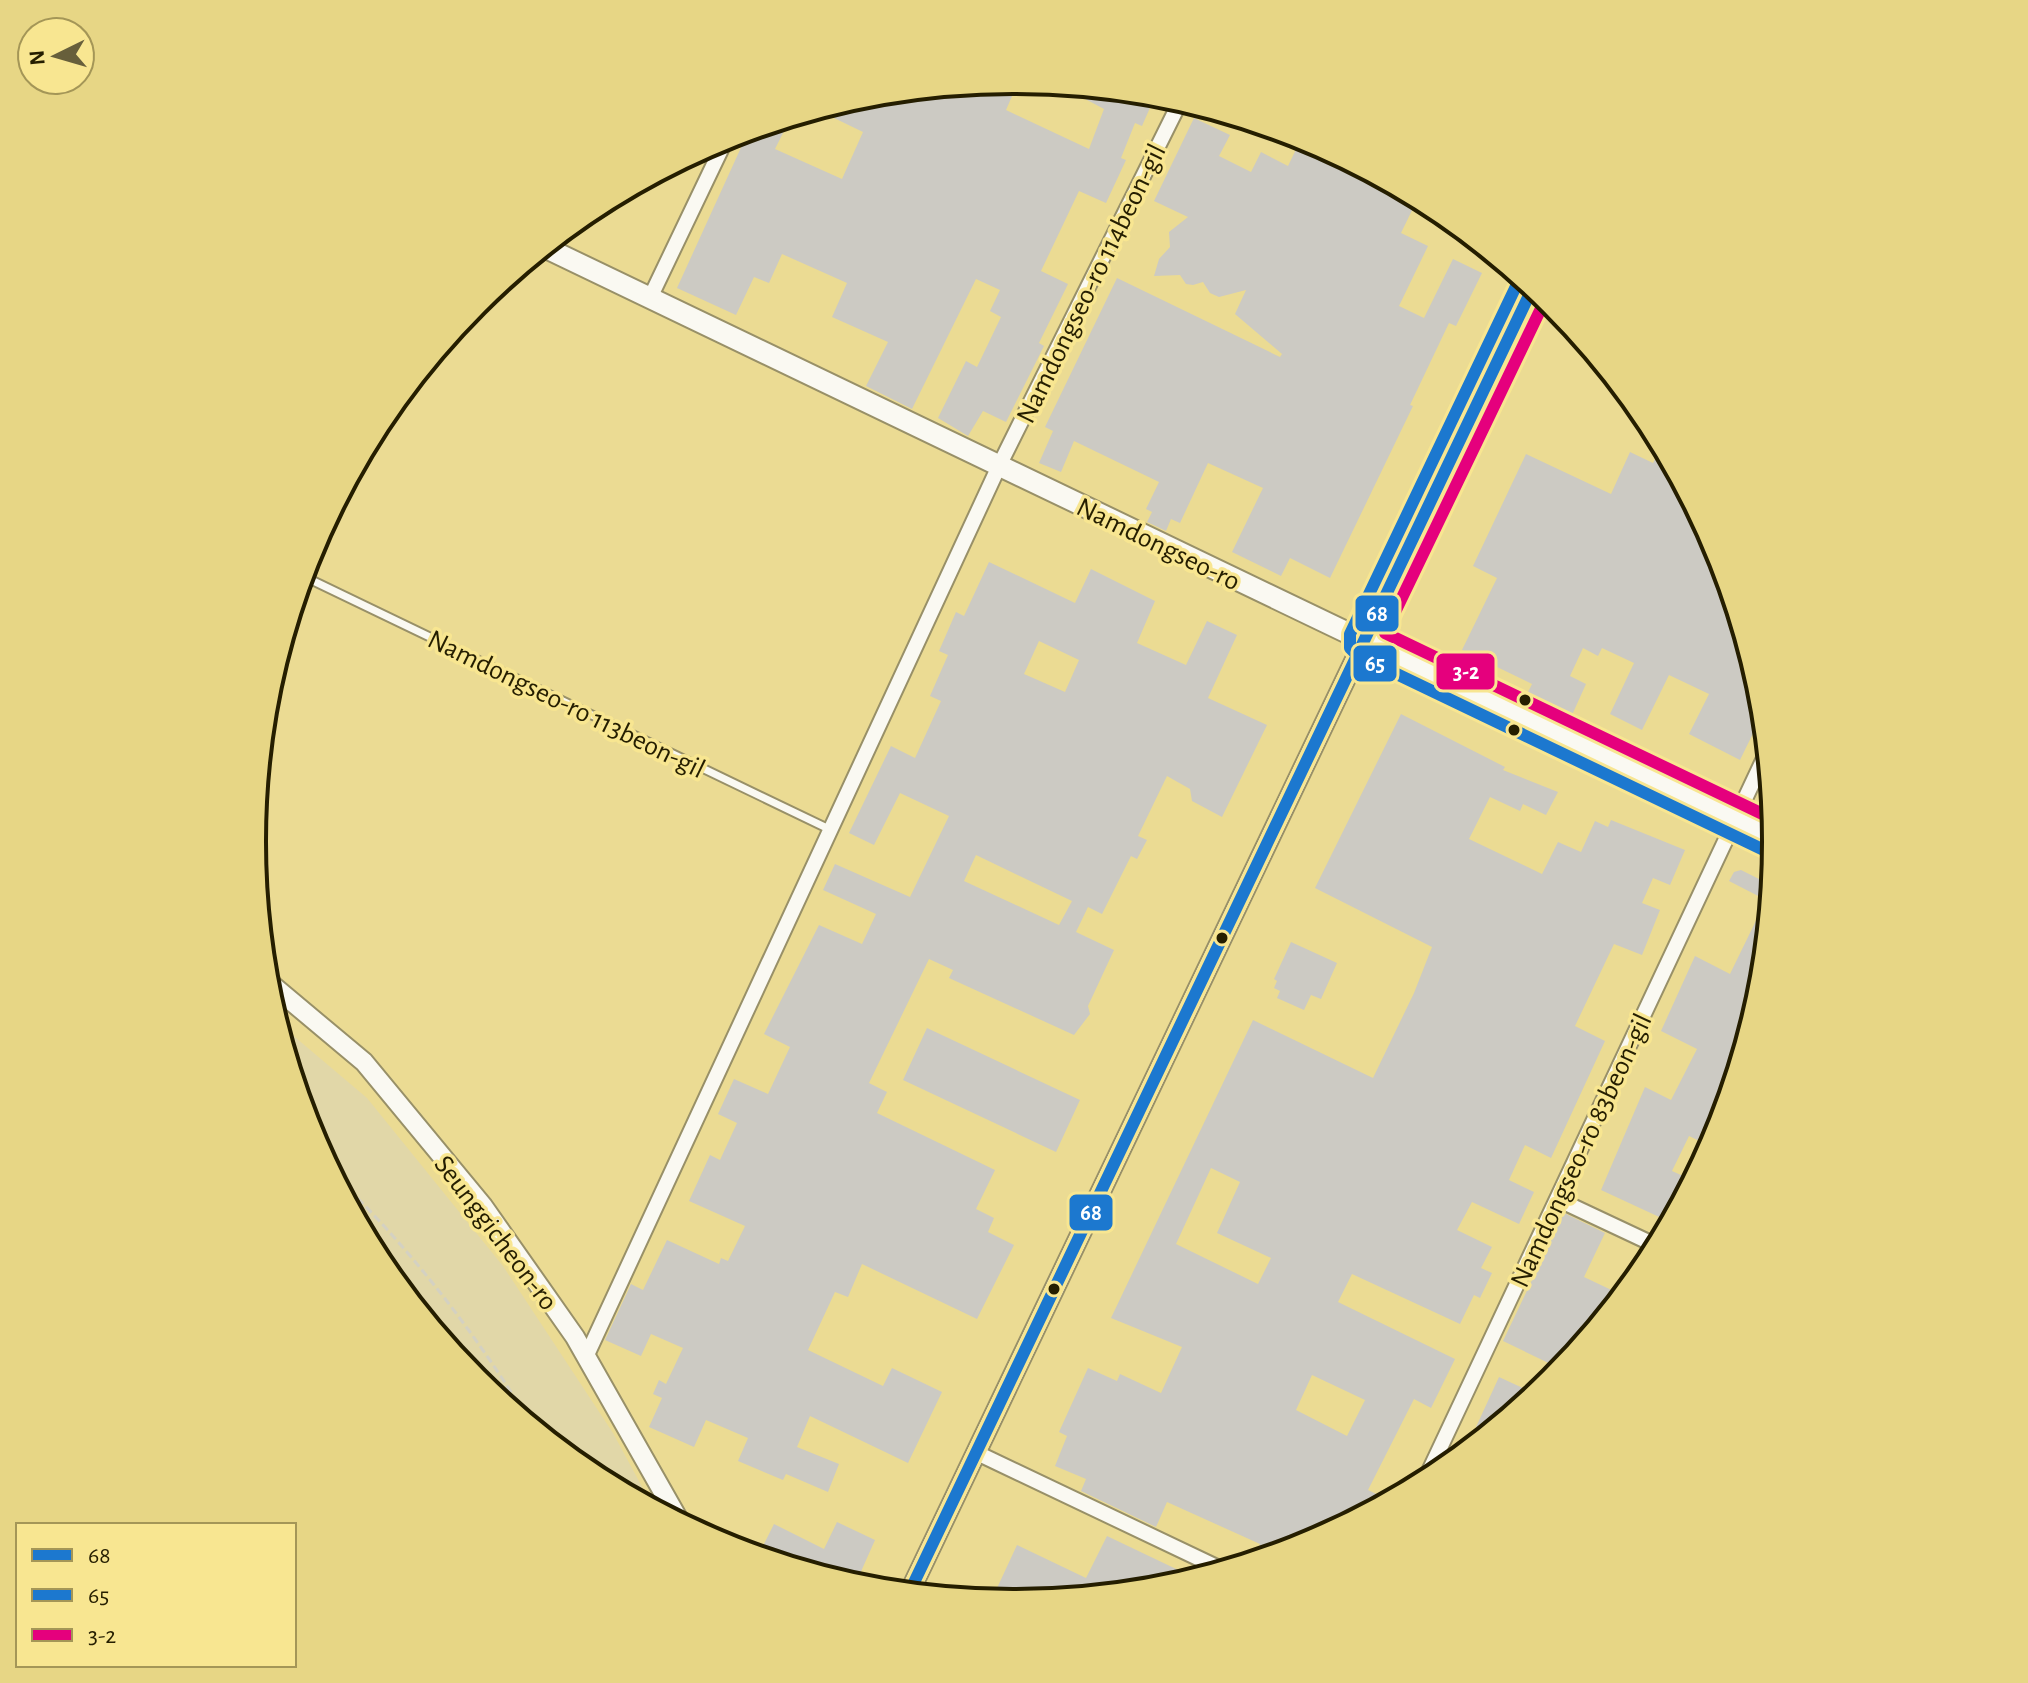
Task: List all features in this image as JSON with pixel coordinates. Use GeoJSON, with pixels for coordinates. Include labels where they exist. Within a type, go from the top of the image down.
{"type":"FeatureCollection","features":[{"type":"Feature","properties":{"kind":"main road","name":"Namdongseo-ro"},"geometry":{"type":"LineString","coordinates":[[554,252],[1762,832]]}},
{"type":"Feature","properties":{"kind":"street","name":"Namdongseo-ro 114beon-gil"},"geometry":{"type":"LineString","coordinates":[[999,466],[1175,112]]}},
{"type":"Feature","properties":{"kind":"street"},"geometry":{"type":"LineString","coordinates":[[650,298],[718,155]]}},
{"type":"Feature","properties":{"kind":"street"},"geometry":{"type":"LineString","coordinates":[[914,1583],[1528,298]]}},
{"type":"Feature","properties":{"kind":"street"},"geometry":{"type":"LineString","coordinates":[[586,1357],[999,466]]}},
{"type":"Feature","properties":{"kind":"street","name":"Namdongseo-ro 83beon-gil"},"geometry":{"type":"LineString","coordinates":[[1435,1459],[1758,771]]}},
{"type":"Feature","properties":{"kind":"street","name":"Seunggicheon-ro"},"geometry":{"type":"LineString","coordinates":[[283,994],[364,1062],[483,1206],[586,1357],[670,1505]]}},
{"type":"Feature","properties":{"kind":"street"},"geometry":{"type":"LineString","coordinates":[[1557,1199],[1646,1241]]}},
{"type":"Feature","properties":{"kind":"street"},"geometry":{"type":"LineString","coordinates":[[975,1452],[1209,1563]]}},
{"type":"Feature","properties":{"kind":"lane","name":"Namdongseo-ro 113beon-gil"},"geometry":{"type":"LineString","coordinates":[[313,581],[831,830]]}},
{"type":"Feature","properties":{"kind":"path"},"geometry":{"type":"LineString","coordinates":[[357,1197],[495,1364],[516,1399]]}},
{"type":"Feature","properties":{"kind":"shaded area"},"geometry":{"type":"Polygon","coordinates":[[[1014,94],[1112,100],[1160,108],[1207,119],[1300,151],[1388,194],[1429,220],[1507,279],[1543,313],[1607,386],[1636,426],[1705,555],[1736,648],[1747,696],[1755,744],[1762,842],[1755,939],[1747,987],[1722,1082],[1705,1128],[1636,1257],[1607,1297],[1543,1370],[1469,1435],[1429,1463],[1345,1512],[1300,1532],[1207,1564],[1160,1575],[1112,1583],[1014,1589],[916,1583],[868,1575],[774,1549],[683,1512],[645,1491],[613,1433],[503,1266],[367,1098],[292,1034],[273,939],[268,890],[266,842],[273,744],[292,648],[323,555],[392,426],[421,386],[485,313],[559,248],[599,220],[683,171],[728,151],[821,119],[868,108],[916,100],[1014,94]]]}},
{"type":"Feature","properties":{"kind":"building"},"geometry":{"type":"Polygon","coordinates":[[[1013,94],[1006,110],[1089,149],[1104,109],[1083,98],[1151,106],[1142,126],[1135,123],[1121,158],[1126,160],[1106,203],[1079,191],[1041,271],[1068,284],[1039,343],[1044,346],[1006,422],[983,411],[968,436],[938,418],[966,361],[977,367],[1001,317],[990,311],[1000,290],[976,279],[912,409],[866,386],[888,342],[832,317],[847,283],[782,254],[769,283],[754,277],[736,315],[677,288],[742,146],[784,131],[775,149],[842,179],[863,132],[834,118],[868,108],[916,100],[1013,94]]]}},
{"type":"Feature","properties":{"kind":"building"},"geometry":{"type":"Polygon","coordinates":[[[1194,118],[1230,135],[1219,156],[1251,172],[1261,152],[1288,166],[1296,150],[1345,171],[1412,209],[1401,233],[1428,246],[1399,306],[1424,318],[1453,259],[1482,273],[1456,326],[1449,323],[1410,405],[1413,406],[1330,578],[1290,558],[1281,576],[1232,552],[1263,488],[1208,463],[1180,523],[1171,519],[1166,531],[1147,522],[1152,512],[1146,509],[1159,482],[1074,441],[1061,472],[1039,463],[1053,431],[1045,427],[1117,278],[1280,357],[1282,354],[1235,314],[1246,290],[1219,297],[1210,293],[1203,282],[1193,285],[1186,284],[1180,275],[1154,276],[1159,259],[1170,247],[1169,232],[1188,217],[1154,201],[1194,118]]]}},
{"type":"Feature","properties":{"kind":"building"},"geometry":{"type":"Polygon","coordinates":[[[1630,452],[1653,463],[1655,459],[1705,555],[1736,648],[1753,733],[1740,760],[1689,734],[1709,694],[1669,675],[1642,730],[1610,714],[1634,663],[1602,648],[1598,656],[1583,648],[1570,676],[1586,684],[1572,715],[1527,694],[1532,684],[1462,650],[1497,578],[1473,566],[1526,454],[1611,494],[1630,452]]]}},
{"type":"Feature","properties":{"kind":"building"},"geometry":{"type":"Polygon","coordinates":[[[989,562],[1075,603],[1091,569],[1155,601],[1137,643],[1186,665],[1207,621],[1237,635],[1208,698],[1267,725],[1222,817],[1192,801],[1190,789],[1167,776],[1138,836],[1147,840],[1137,859],[1131,856],[1102,914],[1088,907],[1076,932],[1114,950],[1088,1006],[1090,1014],[1074,1035],[949,978],[953,970],[929,959],[869,1083],[887,1092],[877,1113],[995,1170],[976,1209],[994,1218],[988,1232],[1014,1245],[977,1319],[862,1264],[848,1297],[835,1292],[808,1350],[883,1386],[892,1368],[942,1392],[908,1463],[810,1416],[797,1447],[839,1464],[828,1492],[786,1474],[783,1480],[738,1461],[748,1438],[706,1420],[694,1447],[649,1427],[662,1398],[653,1394],[659,1380],[666,1384],[683,1348],[651,1334],[641,1356],[605,1340],[631,1284],[643,1290],[667,1240],[719,1264],[721,1258],[728,1261],[745,1226],[689,1201],[710,1155],[720,1160],[737,1123],[718,1114],[734,1079],[768,1094],[790,1047],[764,1034],[819,925],[862,944],[876,914],[823,890],[835,864],[910,897],[949,816],[900,793],[874,845],[849,833],[891,746],[915,758],[941,701],[930,696],[948,655],[939,651],[956,612],[964,616],[989,562]],[[1039,641],[1024,674],[1065,692],[1079,660],[1039,641]],[[976,855],[964,881],[1059,925],[1072,901],[976,855]]]}},
{"type":"Feature","properties":{"kind":"building"},"geometry":{"type":"Polygon","coordinates":[[[1401,714],[1505,767],[1503,770],[1558,792],[1546,815],[1523,804],[1520,811],[1490,797],[1469,839],[1542,874],[1558,842],[1581,852],[1595,821],[1608,827],[1611,820],[1685,850],[1670,885],[1653,878],[1642,903],[1660,910],[1642,955],[1614,944],[1575,1026],[1605,1041],[1551,1158],[1525,1145],[1509,1180],[1534,1192],[1519,1224],[1472,1202],[1457,1230],[1492,1247],[1481,1268],[1492,1273],[1480,1298],[1474,1295],[1460,1324],[1352,1274],[1338,1302],[1455,1359],[1431,1408],[1414,1399],[1368,1490],[1378,1495],[1300,1532],[1259,1547],[1260,1544],[1167,1502],[1156,1527],[1081,1491],[1086,1479],[1055,1466],[1067,1436],[1059,1432],[1088,1368],[1117,1381],[1120,1374],[1161,1393],[1182,1347],[1111,1318],[1253,1020],[1373,1078],[1414,993],[1432,947],[1315,888],[1401,714]],[[1211,1168],[1176,1244],[1258,1284],[1271,1258],[1217,1233],[1240,1182],[1211,1168]],[[1312,1375],[1296,1410],[1347,1436],[1365,1400],[1312,1375]]]}},
{"type":"Feature","properties":{"kind":"building"},"geometry":{"type":"Polygon","coordinates":[[[1741,870],[1760,880],[1759,897],[1729,881],[1734,872],[1741,870]]]}},
{"type":"Feature","properties":{"kind":"building"},"geometry":{"type":"Polygon","coordinates":[[[1757,918],[1747,987],[1722,1082],[1699,1141],[1689,1136],[1672,1171],[1682,1176],[1660,1217],[1601,1190],[1645,1087],[1671,1100],[1697,1049],[1661,1031],[1695,956],[1730,974],[1757,918]]]}},
{"type":"Feature","properties":{"kind":"building"},"geometry":{"type":"Polygon","coordinates":[[[1291,942],[1337,963],[1321,999],[1311,995],[1304,1010],[1277,998],[1280,991],[1274,988],[1277,981],[1274,979],[1291,942]]]}},
{"type":"Feature","properties":{"kind":"building"},"geometry":{"type":"Polygon","coordinates":[[[927,1028],[1080,1100],[1056,1152],[903,1080],[927,1028]]]}},
{"type":"Feature","properties":{"kind":"building"},"geometry":{"type":"Polygon","coordinates":[[[1564,1213],[1605,1233],[1584,1277],[1612,1290],[1549,1363],[1503,1341],[1564,1213]]]}},
{"type":"Feature","properties":{"kind":"building"},"geometry":{"type":"Polygon","coordinates":[[[1499,1377],[1524,1388],[1478,1428],[1499,1377]]]}},
{"type":"Feature","properties":{"kind":"building"},"geometry":{"type":"Polygon","coordinates":[[[837,1522],[875,1540],[860,1573],[763,1545],[774,1524],[824,1549],[837,1522]]]}},
{"type":"Feature","properties":{"kind":"building"},"geometry":{"type":"Polygon","coordinates":[[[1107,1536],[1179,1570],[1112,1583],[997,1588],[1017,1545],[1086,1578],[1107,1536]]]}},
{"type":"Feature","properties":{"kind":"transit line","name":"65"},"geometry":{"type":"LineString","coordinates":[[1516,287],[1350,634],[1350,648],[1357,655],[1762,849]]}},
{"type":"Feature","properties":{"kind":"transit line","name":"68"},"geometry":{"type":"LineString","coordinates":[[914,1583],[1528,298]]}},
{"type":"Feature","properties":{"kind":"transit line","name":"3-2"},"geometry":{"type":"LineString","coordinates":[[1540,310],[1385,633],[1761,813]]}}]}
